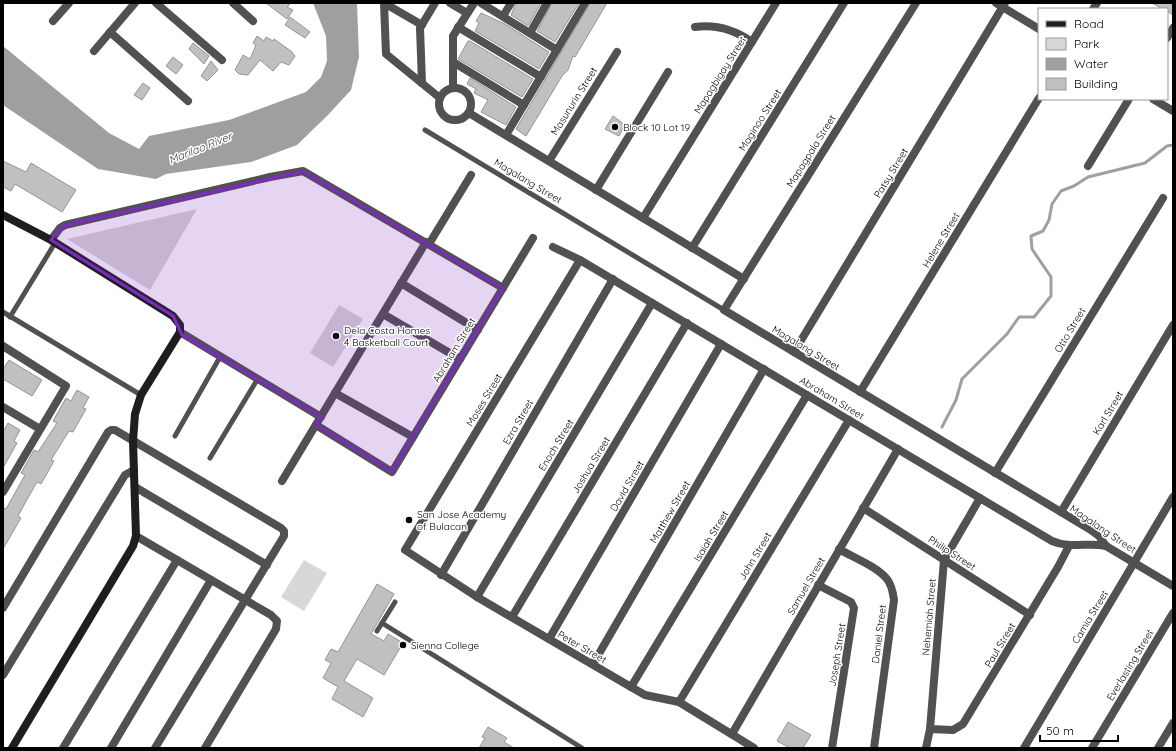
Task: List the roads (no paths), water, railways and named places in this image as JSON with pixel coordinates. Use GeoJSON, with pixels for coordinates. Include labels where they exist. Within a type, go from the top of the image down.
{"type":"FeatureCollection","features":[{"type":"Feature","properties":{"kind":"street"},"geometry":{"type":"LineString","coordinates":[[53,21],[69,3]]}},
{"type":"Feature","properties":{"kind":"street"},"geometry":{"type":"LineString","coordinates":[[94,51],[135,3]]}},
{"type":"Feature","properties":{"kind":"street"},"geometry":{"type":"LineString","coordinates":[[156,3],[222,60]]}},
{"type":"Feature","properties":{"kind":"street"},"geometry":{"type":"LineString","coordinates":[[233,3],[253,21]]}},
{"type":"Feature","properties":{"kind":"street"},"geometry":{"type":"LineString","coordinates":[[422,25],[384,3],[386,54],[440,98]]}},
{"type":"Feature","properties":{"kind":"street"},"geometry":{"type":"LineString","coordinates":[[422,82],[420,28],[435,3]]}},
{"type":"Feature","properties":{"kind":"street"},"geometry":{"type":"LineString","coordinates":[[450,3],[467,13]]}},
{"type":"Feature","properties":{"kind":"street"},"geometry":{"type":"LineString","coordinates":[[453,88],[452,36],[474,3]]}},
{"type":"Feature","properties":{"kind":"street"},"geometry":{"type":"LineString","coordinates":[[481,3],[557,50]]}},
{"type":"Feature","properties":{"kind":"street"},"geometry":{"type":"LineString","coordinates":[[503,16],[511,3]]}},
{"type":"Feature","properties":{"kind":"street"},"geometry":{"type":"LineString","coordinates":[[530,33],[547,3]]}},
{"type":"Feature","properties":{"kind":"street"},"geometry":{"type":"LineString","coordinates":[[506,135],[585,3]]}},
{"type":"Feature","properties":{"kind":"street","name":"Mapagbigay Street"},"geometry":{"type":"LineString","coordinates":[[643,218],[776,3]]}},
{"type":"Feature","properties":{"kind":"street","name":"Maginoo Street"},"geometry":{"type":"LineString","coordinates":[[692,248],[844,3]]}},
{"type":"Feature","properties":{"kind":"street","name":"Mapagpala Street"},"geometry":{"type":"LineString","coordinates":[[724,310],[916,3]]}},
{"type":"Feature","properties":{"kind":"street"},"geometry":{"type":"LineString","coordinates":[[1001,4],[1038,28]]}},
{"type":"Feature","properties":{"kind":"street","name":"Patsy Street"},"geometry":{"type":"LineString","coordinates":[[794,352],[1001,4]]}},
{"type":"Feature","properties":{"kind":"street"},"geometry":{"type":"LineString","coordinates":[[695,27],[710,25],[730,30],[752,42]]}},
{"type":"Feature","properties":{"kind":"street"},"geometry":{"type":"LineString","coordinates":[[458,27],[541,77]]}},
{"type":"Feature","properties":{"kind":"street"},"geometry":{"type":"LineString","coordinates":[[110,32],[188,101]]}},
{"type":"Feature","properties":{"kind":"street","name":"Masunurin Street"},"geometry":{"type":"LineString","coordinates":[[548,161],[617,52]]}},
{"type":"Feature","properties":{"kind":"street"},"geometry":{"type":"LineString","coordinates":[[453,62],[524,105]]}},
{"type":"Feature","properties":{"kind":"street"},"geometry":{"type":"LineString","coordinates":[[596,190],[668,72]]}},
{"type":"Feature","properties":{"kind":"street"},"geometry":{"type":"LineString","coordinates":[[453,88],[462,89],[469,95],[471,104],[469,113],[462,120],[452,121],[447,119],[438,108],[440,98],[447,90],[453,88]]}},
{"type":"Feature","properties":{"kind":"street","name":"Helene Street"},"geometry":{"type":"LineString","coordinates":[[860,392],[1038,100]]}},
{"type":"Feature","properties":{"kind":"street"},"geometry":{"type":"LineString","coordinates":[[1088,166],[1128,100]]}},
{"type":"Feature","properties":{"kind":"street"},"geometry":{"type":"LineString","coordinates":[[1155,100],[1173,111]]}},
{"type":"Feature","properties":{"kind":"street"},"geometry":{"type":"LineString","coordinates":[[469,113],[744,279]]}},
{"type":"Feature","properties":{"kind":"street"},"geometry":{"type":"LineString","coordinates":[[53,241],[60,228],[65,225],[298,171],[314,176],[503,288]]}},
{"type":"Feature","properties":{"kind":"street"},"geometry":{"type":"LineString","coordinates":[[282,481],[401,284],[471,175]]}},
{"type":"Feature","properties":{"kind":"street","name":"Otto Street"},"geometry":{"type":"LineString","coordinates":[[995,473],[1163,198]]}},
{"type":"Feature","properties":{"kind":"street"},"geometry":{"type":"LineString","coordinates":[[3,215],[53,241],[173,316],[177,320],[180,332],[321,418]]}},
{"type":"Feature","properties":{"kind":"street","name":"Abraham Street"},"geometry":{"type":"LineString","coordinates":[[316,425],[392,472],[533,238]]}},
{"type":"Feature","properties":{"kind":"street","name":"Abraham Street"},"geometry":{"type":"LineString","coordinates":[[553,247],[580,260],[613,279],[1052,541],[1069,546],[1093,544],[1106,546]]}},
{"type":"Feature","properties":{"kind":"street","name":"Moses Street"},"geometry":{"type":"LineString","coordinates":[[405,550],[580,260]]}},
{"type":"Feature","properties":{"kind":"street","name":"Ezra Street"},"geometry":{"type":"LineString","coordinates":[[441,575],[613,279]]}},
{"type":"Feature","properties":{"kind":"street"},"geometry":{"type":"LineString","coordinates":[[401,284],[478,330]]}},
{"type":"Feature","properties":{"kind":"street","name":"Enoch Street"},"geometry":{"type":"LineString","coordinates":[[477,597],[652,302]]}},
{"type":"Feature","properties":{"kind":"street","name":"Magalang Street"},"geometry":{"type":"LineString","coordinates":[[724,310],[1095,533],[1106,546],[1173,586]]}},
{"type":"Feature","properties":{"kind":"street"},"geometry":{"type":"LineString","coordinates":[[383,314],[460,359]]}},
{"type":"Feature","properties":{"kind":"street","name":"Joshua Street"},"geometry":{"type":"LineString","coordinates":[[512,618],[687,323]]}},
{"type":"Feature","properties":{"kind":"street","name":"Karl Street"},"geometry":{"type":"LineString","coordinates":[[1060,512],[1173,325]]}},
{"type":"Feature","properties":{"kind":"street"},"geometry":{"type":"LineString","coordinates":[[12,748],[133,546],[136,536],[133,441],[134,414],[141,395],[180,332]]}},
{"type":"Feature","properties":{"kind":"street","name":"David Street"},"geometry":{"type":"LineString","coordinates":[[549,639],[721,344]]}},
{"type":"Feature","properties":{"kind":"street"},"geometry":{"type":"LineString","coordinates":[[3,346],[66,386],[3,492]]}},
{"type":"Feature","properties":{"kind":"street","name":"Matthew Street"},"geometry":{"type":"LineString","coordinates":[[593,664],[764,369]]}},
{"type":"Feature","properties":{"kind":"street"},"geometry":{"type":"LineString","coordinates":[[336,393],[413,437]]}},
{"type":"Feature","properties":{"kind":"street","name":"Isaiah Street"},"geometry":{"type":"LineString","coordinates":[[631,687],[807,395]]}},
{"type":"Feature","properties":{"kind":"street"},"geometry":{"type":"LineString","coordinates":[[3,406],[40,429]]}},
{"type":"Feature","properties":{"kind":"street","name":"John Street"},"geometry":{"type":"LineString","coordinates":[[679,702],[849,420]]}},
{"type":"Feature","properties":{"kind":"street"},"geometry":{"type":"LineString","coordinates":[[3,608],[108,432],[115,430],[281,528],[284,531],[284,536],[246,601],[155,748]]}},
{"type":"Feature","properties":{"kind":"street","name":"Samuel Street"},"geometry":{"type":"LineString","coordinates":[[732,734],[898,449]]}},
{"type":"Feature","properties":{"kind":"street"},"geometry":{"type":"LineString","coordinates":[[3,675],[125,475],[134,470]]}},
{"type":"Feature","properties":{"kind":"street"},"geometry":{"type":"LineString","coordinates":[[135,487],[267,565]]}},
{"type":"Feature","properties":{"kind":"street","name":"Camia Street"},"geometry":{"type":"LineString","coordinates":[[1024,748],[1173,497]]}},
{"type":"Feature","properties":{"kind":"street","name":"Nehemiah Street"},"geometry":{"type":"LineString","coordinates":[[926,748],[930,729],[944,560],[980,498]]}},
{"type":"Feature","properties":{"kind":"street","name":"Philip Street"},"geometry":{"type":"LineString","coordinates":[[863,508],[1030,615]]}},
{"type":"Feature","properties":{"kind":"street"},"geometry":{"type":"LineString","coordinates":[[136,536],[271,615],[277,621],[278,625],[205,748]]}},
{"type":"Feature","properties":{"kind":"street","name":"Paul Street"},"geometry":{"type":"LineString","coordinates":[[930,729],[953,730],[963,724],[1030,615],[1069,546]]}},
{"type":"Feature","properties":{"kind":"street","name":"Daniel Street"},"geometry":{"type":"LineString","coordinates":[[839,549],[880,573],[888,580],[893,589],[894,600],[874,748]]}},
{"type":"Feature","properties":{"kind":"street","name":"Peter Street"},"geometry":{"type":"LineString","coordinates":[[405,550],[441,575],[477,597],[645,695],[679,702],[754,748]]}},
{"type":"Feature","properties":{"kind":"street"},"geometry":{"type":"LineString","coordinates":[[63,748],[177,560]]}},
{"type":"Feature","properties":{"kind":"street"},"geometry":{"type":"LineString","coordinates":[[111,748],[211,580]]}},
{"type":"Feature","properties":{"kind":"street","name":"Joseph Street"},"geometry":{"type":"LineString","coordinates":[[818,585],[850,602],[854,608],[832,748]]}},
{"type":"Feature","properties":{"kind":"street","name":"Everlasting Street"},"geometry":{"type":"LineString","coordinates":[[1092,748],[1173,613]]}},
{"type":"Feature","properties":{"kind":"street"},"geometry":{"type":"LineString","coordinates":[[1158,748],[1173,723]]}},
{"type":"Feature","properties":{"kind":"lane","name":"Magalang Street"},"geometry":{"type":"LineString","coordinates":[[425,130],[724,310]]}},
{"type":"Feature","properties":{"kind":"lane"},"geometry":{"type":"LineString","coordinates":[[10,317],[53,241]]}},
{"type":"Feature","properties":{"kind":"lane"},"geometry":{"type":"LineString","coordinates":[[3,312],[141,395]]}},
{"type":"Feature","properties":{"kind":"lane"},"geometry":{"type":"LineString","coordinates":[[175,436],[220,357]]}},
{"type":"Feature","properties":{"kind":"lane"},"geometry":{"type":"LineString","coordinates":[[210,458],[257,380]]}},
{"type":"Feature","properties":{"kind":"lane"},"geometry":{"type":"LineString","coordinates":[[377,631],[396,602]]}},
{"type":"Feature","properties":{"kind":"lane"},"geometry":{"type":"LineString","coordinates":[[382,623],[582,748]]}},
{"type":"Feature","properties":{"kind":"water","name":"Marilao River"},"geometry":{"type":"Polygon","coordinates":[[[313,3],[357,3],[359,57],[351,90],[297,145],[251,162],[166,174],[156,179],[98,169],[3,105],[3,46],[109,133],[139,149],[149,136],[229,120],[306,92],[321,77],[327,61],[326,36],[313,3]]]}},
{"type":"Feature","properties":{"kind":"waterway"},"geometry":{"type":"LineString","coordinates":[[942,427],[956,400],[962,379],[1007,334],[1019,317],[1034,317],[1051,296],[1051,277],[1032,249],[1031,236],[1043,231],[1049,220],[1052,204],[1061,191],[1074,186],[1088,177],[1145,163],[1167,146],[1173,145]]}},
{"type":"Feature","properties":{"kind":"place","name":"Block 10 Lot 19"},"geometry":{"type":"Point","coordinates":[615,127]}},
{"type":"Feature","properties":{"kind":"place","name":"Dela Costa Homes 4 Basketball Court"},"geometry":{"type":"Point","coordinates":[336,336]}},
{"type":"Feature","properties":{"kind":"place","name":"San Jose Academy of Bulacan"},"geometry":{"type":"Point","coordinates":[409,520]}},
{"type":"Feature","properties":{"kind":"place","name":"Sienna College"},"geometry":{"type":"Point","coordinates":[403,645]}}]}
